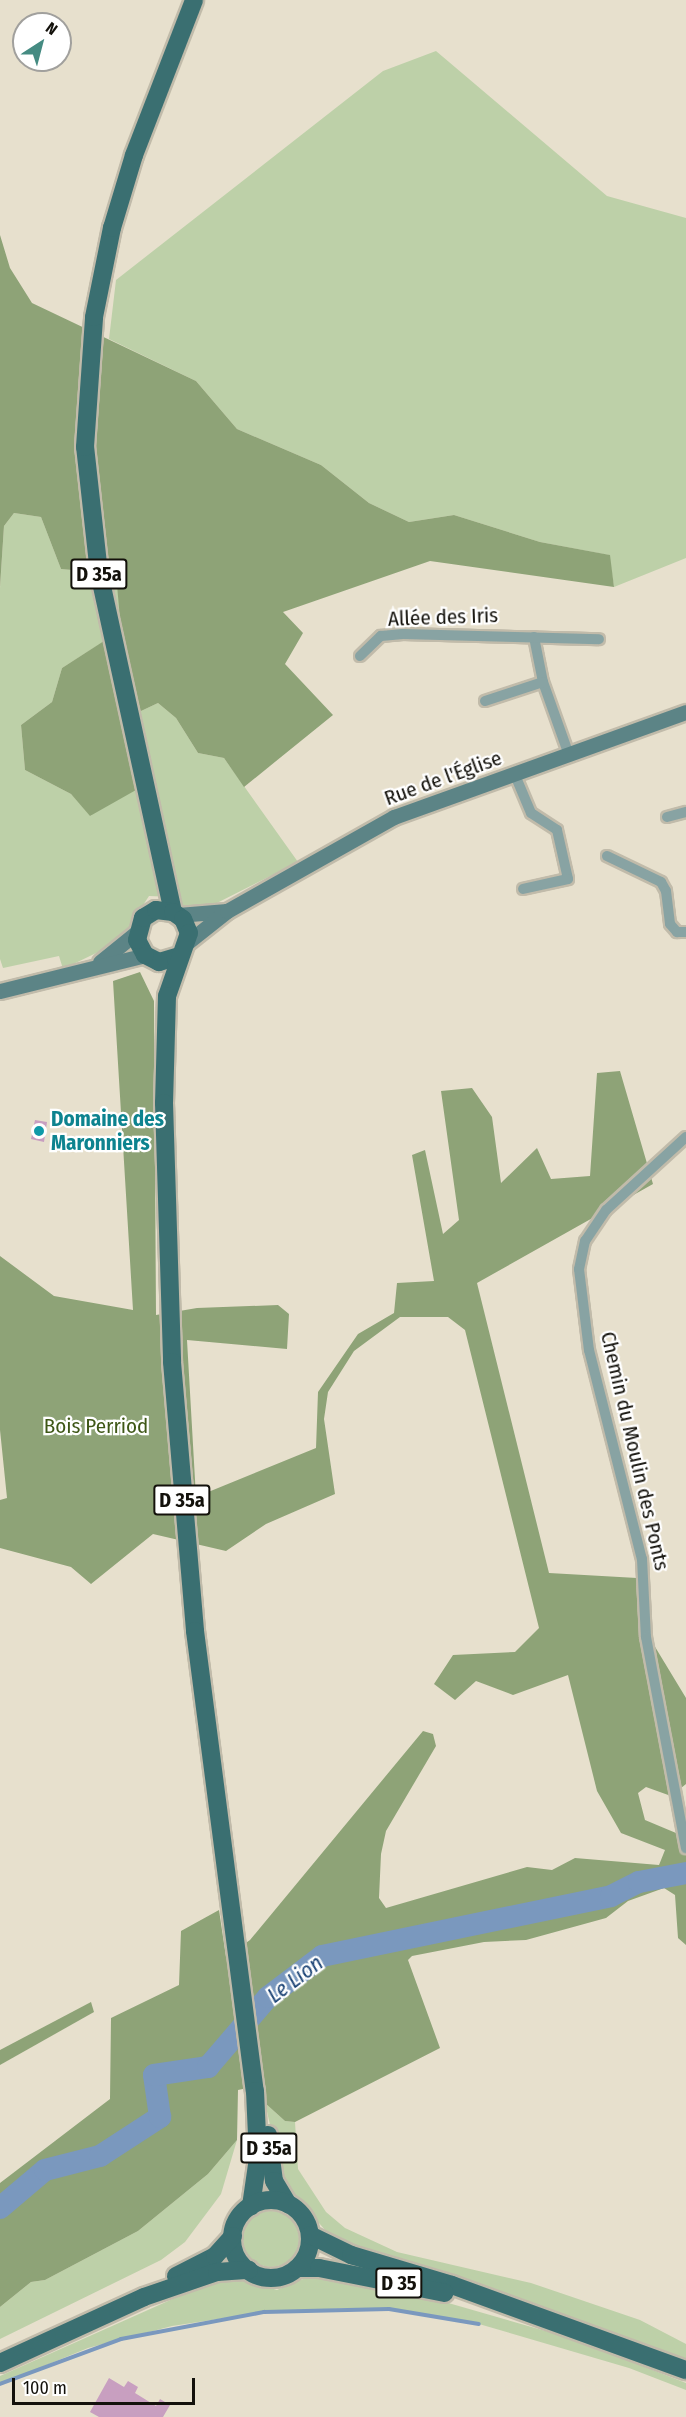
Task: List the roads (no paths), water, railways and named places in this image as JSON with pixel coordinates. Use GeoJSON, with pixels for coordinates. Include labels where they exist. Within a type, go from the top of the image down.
{"type":"FeatureCollection","features":[{"type":"Feature","properties":{"kind":"main road","name":"D 35a"},"geometry":{"type":"LineString","coordinates":[[166,912],[159,858],[99,573],[85,447],[88,382],[111,228],[134,155],[194,0]]}},
{"type":"Feature","properties":{"kind":"main road"},"geometry":{"type":"LineString","coordinates":[[166,912],[187,925],[184,949],[152,959],[137,932],[166,912]]}},
{"type":"Feature","properties":{"kind":"main road","name":"D 35a"},"geometry":{"type":"LineString","coordinates":[[184,949],[167,996],[164,1103],[172,1362],[193,1619],[255,2091],[258,2158],[250,2206]]}},
{"type":"Feature","properties":{"kind":"main road","name":"D 35a"},"geometry":{"type":"LineString","coordinates":[[152,959],[167,996]]}},
{"type":"Feature","properties":{"kind":"main road","name":"D 35a"},"geometry":{"type":"LineString","coordinates":[[255,2091],[266,2122],[274,2181],[288,2204]]}},
{"type":"Feature","properties":{"kind":"main road"},"geometry":{"type":"LineString","coordinates":[[144,2297],[217,2272],[249,2270],[270,2277],[297,2268],[307,2253],[310,2235],[305,2220],[288,2204],[265,2200],[250,2206],[238,2218],[233,2236],[237,2258],[249,2270]]}},
{"type":"Feature","properties":{"kind":"main road","name":"D 35"},"geometry":{"type":"LineString","coordinates":[[310,2235],[351,2255],[500,2304],[686,2370]]}},
{"type":"Feature","properties":{"kind":"main road"},"geometry":{"type":"LineString","coordinates":[[0,2363],[144,2297],[215,2256],[233,2236]]}},
{"type":"Feature","properties":{"kind":"main road","name":"D 35"},"geometry":{"type":"LineString","coordinates":[[297,2268],[319,2268],[500,2304]]}},
{"type":"Feature","properties":{"kind":"street","name":"Allée des Iris"},"geometry":{"type":"LineString","coordinates":[[360,657],[381,636],[471,632],[599,639]]}},
{"type":"Feature","properties":{"kind":"street"},"geometry":{"type":"LineString","coordinates":[[534,637],[543,682],[568,755]]}},
{"type":"Feature","properties":{"kind":"street"},"geometry":{"type":"LineString","coordinates":[[485,701],[543,682]]}},
{"type":"Feature","properties":{"kind":"street","name":"Rue de l'Église"},"geometry":{"type":"LineString","coordinates":[[184,949],[227,911],[394,817],[686,712]]}},
{"type":"Feature","properties":{"kind":"street"},"geometry":{"type":"LineString","coordinates":[[515,775],[531,813],[558,830],[568,879],[523,889]]}},
{"type":"Feature","properties":{"kind":"street"},"geometry":{"type":"LineString","coordinates":[[667,816],[686,812]]}},
{"type":"Feature","properties":{"kind":"street"},"geometry":{"type":"LineString","coordinates":[[607,856],[661,882],[666,891],[670,924],[677,932],[686,932]]}},
{"type":"Feature","properties":{"kind":"street","name":"Rue de l'Église"},"geometry":{"type":"LineString","coordinates":[[166,912],[227,911]]}},
{"type":"Feature","properties":{"kind":"street"},"geometry":{"type":"LineString","coordinates":[[98,964],[137,932]]}},
{"type":"Feature","properties":{"kind":"street"},"geometry":{"type":"LineString","coordinates":[[0,991],[98,964],[152,959]]}},
{"type":"Feature","properties":{"kind":"street","name":"Chemin du Moulin des Ponts"},"geometry":{"type":"LineString","coordinates":[[686,1137],[606,1210],[585,1241],[579,1269],[589,1350],[642,1559],[646,1637],[686,1848]]}},
{"type":"Feature","properties":{"kind":"waterway","name":"Le Lion"},"geometry":{"type":"LineString","coordinates":[[0,2208],[45,2170],[100,2156],[160,2117],[154,2075],[208,2067],[268,1997],[322,1956],[611,1896],[639,1882],[686,1873]]}},
{"type":"Feature","properties":{"kind":"waterway"},"geometry":{"type":"LineString","coordinates":[[0,2384],[121,2339],[264,2312],[389,2309],[479,2324]]}},
{"type":"Feature","properties":{"kind":"place","name":"Domaine des Maronniers"},"geometry":{"type":"Point","coordinates":[39,1131]}},
{"type":"Feature","properties":{"kind":"park label","name":"Bois Perriod"},"geometry":{"type":"Point","coordinates":[96,1426]}}]}
